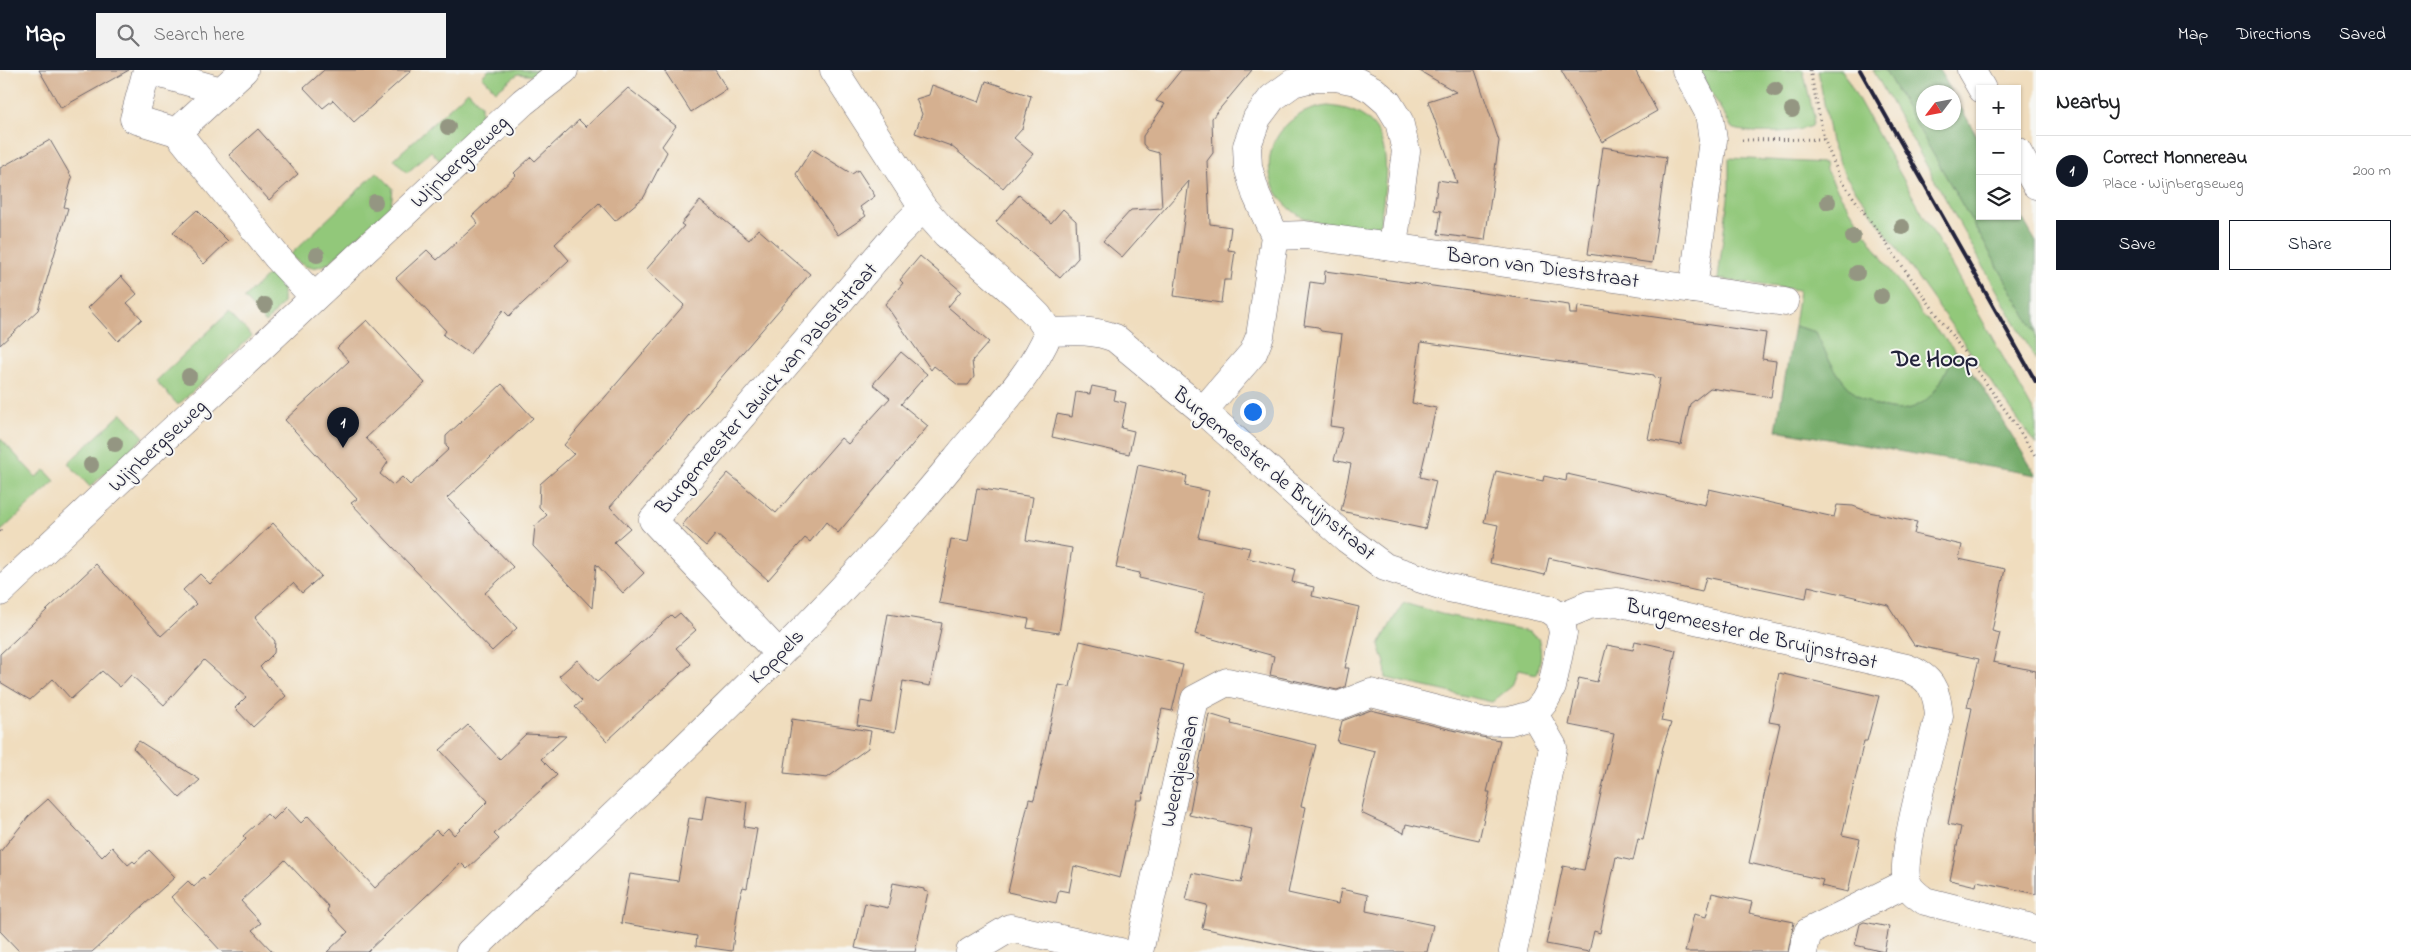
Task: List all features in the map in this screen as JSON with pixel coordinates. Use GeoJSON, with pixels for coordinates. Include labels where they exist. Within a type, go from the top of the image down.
{"type":"FeatureCollection","features":[{"type":"Feature","properties":{"kind":"street"},"geometry":{"type":"LineString","coordinates":[[221,91],[147,70],[134,120],[177,132],[278,257],[314,297]]}},
{"type":"Feature","properties":{"kind":"street"},"geometry":{"type":"LineString","coordinates":[[177,132],[244,70]]}},
{"type":"Feature","properties":{"kind":"street","name":"Wijnbergseweg"},"geometry":{"type":"LineString","coordinates":[[0,592],[523,102],[564,70]]}},
{"type":"Feature","properties":{"kind":"street"},"geometry":{"type":"LineString","coordinates":[[834,70],[923,208],[946,234],[1021,299],[1038,316],[1048,332]]}},
{"type":"Feature","properties":{"kind":"street"},"geometry":{"type":"LineString","coordinates":[[1686,70],[1709,113],[1713,140],[1693,289]]}},
{"type":"Feature","properties":{"kind":"street"},"geometry":{"type":"LineString","coordinates":[[1971,70],[1980,85]]}},
{"type":"Feature","properties":{"kind":"street"},"geometry":{"type":"LineString","coordinates":[[1203,412],[1252,354],[1260,336],[1275,236],[1256,194],[1248,167],[1247,146],[1256,118],[1272,98],[1293,83],[1316,77],[1336,77],[1356,81],[1373,90],[1388,103],[1399,121],[1406,151],[1393,246]]}},
{"type":"Feature","properties":{"kind":"street"},"geometry":{"type":"LineString","coordinates":[[2021,159],[2036,184]]}},
{"type":"Feature","properties":{"kind":"street","name":"Burgemeester Lawick van Pabststraat"},"geometry":{"type":"LineString","coordinates":[[779,654],[653,520],[891,242],[923,208]]}},
{"type":"Feature","properties":{"kind":"street","name":"Baron van Dieststraat"},"geometry":{"type":"LineString","coordinates":[[1275,236],[1305,235],[1393,246],[1785,302]]}},
{"type":"Feature","properties":{"kind":"street","name":"Burgemeester de Bruijnstraat"},"geometry":{"type":"LineString","coordinates":[[1048,332],[1087,331],[1102,333],[1115,338],[1203,412],[1347,539],[1385,567],[1449,588],[1549,608],[1560,617],[1589,605],[1617,602],[1906,668],[1920,673],[1931,684],[1938,700],[1939,716],[1906,856],[1908,883]]}},
{"type":"Feature","properties":{"kind":"street","name":"Koppels"},"geometry":{"type":"LineString","coordinates":[[470,952],[779,654],[843,589],[915,508],[1020,380],[1041,351],[1048,332]]}},
{"type":"Feature","properties":{"kind":"street"},"geometry":{"type":"LineString","coordinates":[[1514,952],[1553,747],[1534,714],[1544,702],[1552,687],[1563,633],[1560,617]]}},
{"type":"Feature","properties":{"kind":"street","name":"Weerdjeslaan"},"geometry":{"type":"LineString","coordinates":[[1139,952],[1196,699],[1227,682],[1338,706],[1371,693],[1485,722],[1510,721],[1534,714]]}},
{"type":"Feature","properties":{"kind":"street"},"geometry":{"type":"LineString","coordinates":[[1803,952],[1808,932],[1908,883],[1914,893],[1925,901],[2036,929]]}},
{"type":"Feature","properties":{"kind":"street"},"geometry":{"type":"LineString","coordinates":[[970,952],[1010,928],[1120,952]]}},
{"type":"Feature","properties":{"kind":"path"},"geometry":{"type":"LineString","coordinates":[[1810,70],[1824,139],[1838,174],[1856,203],[2007,413],[2036,457]]}},
{"type":"Feature","properties":{"kind":"path"},"geometry":{"type":"LineString","coordinates":[[1713,140],[1824,139]]}},
{"type":"Feature","properties":{"kind":"green space"},"geometry":{"type":"Polygon","coordinates":[[[489,70],[537,70],[540,73],[536,76],[518,74],[496,91],[482,76],[489,70]]]}},
{"type":"Feature","properties":{"kind":"green space"},"geometry":{"type":"Polygon","coordinates":[[[1698,70],[1803,70],[1814,117],[1812,126],[1772,132],[1749,132],[1732,128],[1698,70]]]}},
{"type":"Feature","properties":{"kind":"green space"},"geometry":{"type":"Polygon","coordinates":[[[1818,70],[1842,70],[2036,416],[2036,445],[1845,175],[1831,142],[1818,70]]]}},
{"type":"Feature","properties":{"kind":"green space"},"geometry":{"type":"Polygon","coordinates":[[[1873,70],[1885,70],[1916,124],[1916,130],[1919,130],[2036,333],[2036,360],[1873,70]]]}},
{"type":"Feature","properties":{"kind":"green space"},"geometry":{"type":"Polygon","coordinates":[[[1885,70],[1939,70],[1948,85],[1916,85],[1916,124],[1885,70]]]}},
{"type":"Feature","properties":{"kind":"green space"},"geometry":{"type":"Polygon","coordinates":[[[468,91],[481,105],[481,122],[440,161],[431,151],[407,173],[394,159],[468,91]]]}},
{"type":"Feature","properties":{"kind":"green space"},"geometry":{"type":"Polygon","coordinates":[[[1328,106],[1352,111],[1369,121],[1379,135],[1384,152],[1386,171],[1379,231],[1322,224],[1301,216],[1293,211],[1279,196],[1271,180],[1269,163],[1273,146],[1281,132],[1293,119],[1309,110],[1328,106]]]}},
{"type":"Feature","properties":{"kind":"green space"},"geometry":{"type":"Polygon","coordinates":[[[1961,108],[1976,135],[1976,220],[2021,220],[2021,216],[2036,242],[2036,333],[1919,130],[1961,130],[1961,108]]]}},
{"type":"Feature","properties":{"kind":"green space"},"geometry":{"type":"Polygon","coordinates":[[[1729,158],[1825,163],[1826,170],[1841,196],[1888,267],[1920,312],[1956,351],[1934,392],[1925,401],[1909,409],[1897,410],[1876,405],[1863,399],[1853,391],[1835,370],[1816,332],[1794,326],[1799,290],[1718,279],[1729,190],[1729,158]]]}},
{"type":"Feature","properties":{"kind":"green space"},"geometry":{"type":"Polygon","coordinates":[[[377,172],[393,188],[391,206],[329,263],[317,267],[308,267],[299,263],[290,255],[377,172]]]}},
{"type":"Feature","properties":{"kind":"green space"},"geometry":{"type":"Polygon","coordinates":[[[272,271],[283,285],[283,303],[266,323],[244,298],[272,271]]]}},
{"type":"Feature","properties":{"kind":"green space"},"geometry":{"type":"Polygon","coordinates":[[[229,312],[252,336],[178,405],[156,381],[229,312]]]}},
{"type":"Feature","properties":{"kind":"green space"},"geometry":{"type":"Polygon","coordinates":[[[1794,326],[1816,332],[1835,370],[1853,391],[1863,399],[1890,409],[1909,409],[1925,401],[1934,392],[1956,351],[1980,383],[2036,475],[1776,430],[1794,326]]]}},
{"type":"Feature","properties":{"kind":"green space"},"geometry":{"type":"Polygon","coordinates":[[[122,413],[144,437],[90,487],[68,463],[122,413]]]}},
{"type":"Feature","properties":{"kind":"green space"},"geometry":{"type":"Polygon","coordinates":[[[0,438],[36,477],[45,470],[55,481],[0,532],[0,438]]]}},
{"type":"Feature","properties":{"kind":"green space"},"geometry":{"type":"Polygon","coordinates":[[[1404,603],[1441,614],[1529,632],[1538,638],[1540,647],[1537,674],[1518,670],[1512,686],[1492,702],[1386,678],[1385,663],[1379,645],[1404,603]]]}},
{"type":"Feature","properties":{"kind":"building"},"geometry":{"type":"Polygon","coordinates":[[[39,70],[129,70],[61,108],[39,70]]]}},
{"type":"Feature","properties":{"kind":"building"},"geometry":{"type":"Polygon","coordinates":[[[324,70],[412,70],[354,122],[333,100],[323,108],[304,88],[324,70]]]}},
{"type":"Feature","properties":{"kind":"building"},"geometry":{"type":"Polygon","coordinates":[[[664,70],[715,70],[727,89],[691,112],[664,70]]]}},
{"type":"Feature","properties":{"kind":"building"},"geometry":{"type":"Polygon","coordinates":[[[1181,70],[1252,70],[1212,118],[1213,153],[1207,161],[1210,224],[1231,227],[1228,250],[1235,251],[1231,280],[1224,280],[1221,303],[1174,296],[1189,181],[1122,257],[1103,241],[1131,210],[1162,208],[1159,153],[1148,150],[1143,144],[1143,136],[1165,104],[1156,101],[1181,70]]]}},
{"type":"Feature","properties":{"kind":"building"},"geometry":{"type":"Polygon","coordinates":[[[1418,70],[1475,70],[1499,141],[1485,240],[1438,234],[1441,211],[1434,210],[1438,180],[1457,183],[1428,101],[1456,92],[1418,70]]]}},
{"type":"Feature","properties":{"kind":"building"},"geometry":{"type":"Polygon","coordinates":[[[1561,70],[1635,70],[1657,111],[1602,142],[1561,70]]]}},
{"type":"Feature","properties":{"kind":"building"},"geometry":{"type":"Polygon","coordinates":[[[986,81],[1031,96],[1022,129],[1014,138],[1033,154],[1003,188],[951,146],[915,133],[922,114],[916,99],[929,95],[932,85],[979,102],[986,81]]]}},
{"type":"Feature","properties":{"kind":"building"},"geometry":{"type":"Polygon","coordinates":[[[628,88],[676,126],[662,146],[667,152],[644,197],[615,221],[599,203],[555,244],[569,260],[509,316],[503,310],[470,354],[443,335],[446,331],[396,278],[427,250],[437,260],[478,223],[472,216],[516,175],[514,173],[531,157],[535,161],[579,120],[586,127],[628,88]]]}},
{"type":"Feature","properties":{"kind":"building"},"geometry":{"type":"Polygon","coordinates":[[[258,129],[298,174],[269,200],[229,155],[258,129]]]}},
{"type":"Feature","properties":{"kind":"building"},"geometry":{"type":"Polygon","coordinates":[[[50,140],[72,178],[64,207],[68,208],[38,310],[0,345],[0,168],[50,140]]]}},
{"type":"Feature","properties":{"kind":"building"},"geometry":{"type":"Polygon","coordinates":[[[1603,147],[1666,157],[1652,263],[1588,254],[1603,147]]]}},
{"type":"Feature","properties":{"kind":"building"},"geometry":{"type":"Polygon","coordinates":[[[812,149],[852,174],[858,170],[875,196],[860,207],[866,216],[838,235],[796,174],[812,149]]]}},
{"type":"Feature","properties":{"kind":"building"},"geometry":{"type":"Polygon","coordinates":[[[1019,195],[1051,223],[1063,209],[1076,221],[1078,258],[1060,278],[996,222],[1019,195]]]}},
{"type":"Feature","properties":{"kind":"building"},"geometry":{"type":"Polygon","coordinates":[[[700,201],[749,240],[758,229],[810,274],[610,507],[630,528],[614,542],[644,573],[623,593],[596,564],[592,608],[533,546],[535,526],[547,515],[539,507],[540,484],[574,454],[564,445],[684,305],[646,270],[684,226],[681,224],[700,201]]]}},
{"type":"Feature","properties":{"kind":"building"},"geometry":{"type":"Polygon","coordinates":[[[197,210],[228,241],[204,264],[173,232],[197,210]]]}},
{"type":"Feature","properties":{"kind":"building"},"geometry":{"type":"Polygon","coordinates":[[[920,256],[961,291],[948,307],[989,342],[972,361],[974,377],[968,385],[958,385],[934,366],[931,370],[885,304],[903,283],[900,280],[920,256]]]}},
{"type":"Feature","properties":{"kind":"building"},"geometry":{"type":"Polygon","coordinates":[[[1325,271],[1569,305],[1570,314],[1577,314],[1578,306],[1766,333],[1762,359],[1776,361],[1771,397],[1710,388],[1690,404],[1681,445],[1648,439],[1660,378],[1654,377],[1654,375],[1421,342],[1412,403],[1436,408],[1420,477],[1436,481],[1425,529],[1341,511],[1351,464],[1334,460],[1343,428],[1330,426],[1342,334],[1321,331],[1318,327],[1304,325],[1310,282],[1324,284],[1325,271]]]}},
{"type":"Feature","properties":{"kind":"building"},"geometry":{"type":"Polygon","coordinates":[[[121,276],[137,294],[127,303],[142,319],[118,341],[88,308],[121,276]]]}},
{"type":"Feature","properties":{"kind":"building"},"geometry":{"type":"Polygon","coordinates":[[[367,320],[425,383],[366,438],[388,462],[380,474],[393,485],[402,477],[410,485],[449,449],[446,446],[446,436],[502,384],[533,418],[447,498],[513,567],[485,593],[517,628],[492,651],[351,503],[357,499],[285,420],[349,361],[337,348],[367,320]]]}},
{"type":"Feature","properties":{"kind":"building"},"geometry":{"type":"Polygon","coordinates":[[[901,352],[927,374],[901,404],[928,426],[838,533],[826,522],[810,542],[805,538],[768,580],[716,534],[706,546],[682,525],[728,473],[776,513],[841,438],[848,444],[890,398],[873,384],[901,352]]]}},
{"type":"Feature","properties":{"kind":"building"},"geometry":{"type":"Polygon","coordinates":[[[1092,386],[1116,391],[1114,400],[1126,403],[1121,428],[1134,431],[1129,454],[1052,437],[1057,414],[1072,417],[1076,392],[1090,394],[1092,386]]]}},
{"type":"Feature","properties":{"kind":"building"},"geometry":{"type":"Polygon","coordinates":[[[1138,465],[1187,476],[1185,486],[1209,491],[1198,537],[1250,548],[1247,558],[1295,569],[1292,582],[1314,587],[1312,596],[1359,607],[1345,668],[1349,668],[1345,687],[1337,690],[1270,675],[1274,656],[1195,634],[1205,593],[1139,578],[1140,573],[1116,568],[1138,465]]]}},
{"type":"Feature","properties":{"kind":"building"},"geometry":{"type":"Polygon","coordinates":[[[1496,471],[1543,481],[1544,476],[1566,481],[1567,474],[1705,505],[1709,489],[1834,517],[1837,505],[1853,506],[1869,512],[1917,522],[1914,534],[1962,545],[1959,559],[2005,569],[1992,631],[2000,633],[1993,662],[2036,671],[2036,894],[1977,881],[1976,886],[1950,880],[1961,827],[1948,824],[1972,708],[1967,707],[1979,659],[1914,645],[1888,605],[1808,586],[1806,598],[1706,577],[1702,592],[1549,558],[1545,575],[1490,563],[1498,525],[1484,522],[1496,471]]]}},
{"type":"Feature","properties":{"kind":"building"},"geometry":{"type":"Polygon","coordinates":[[[977,488],[1033,497],[1026,540],[1072,548],[1059,633],[1027,628],[1029,619],[939,603],[951,539],[968,542],[977,488]]]}},
{"type":"Feature","properties":{"kind":"building"},"geometry":{"type":"Polygon","coordinates":[[[273,523],[321,576],[302,593],[293,583],[255,617],[275,641],[274,653],[260,667],[286,696],[253,727],[235,708],[246,697],[204,660],[164,705],[131,675],[120,687],[102,671],[71,699],[53,679],[30,700],[0,682],[0,654],[96,564],[161,636],[196,604],[183,590],[200,574],[210,584],[273,523]]]}},
{"type":"Feature","properties":{"kind":"building"},"geometry":{"type":"Polygon","coordinates":[[[680,613],[696,630],[676,648],[691,664],[607,741],[575,707],[582,701],[559,676],[577,660],[597,682],[671,615],[674,618],[680,613]]]}},
{"type":"Feature","properties":{"kind":"building"},"geometry":{"type":"Polygon","coordinates":[[[888,614],[942,623],[930,686],[903,681],[895,732],[857,725],[861,701],[872,703],[888,614]]]}},
{"type":"Feature","properties":{"kind":"building"},"geometry":{"type":"Polygon","coordinates":[[[1080,641],[1183,665],[1172,711],[1162,709],[1142,800],[1137,800],[1120,878],[1074,866],[1069,892],[1059,890],[1056,903],[1008,892],[1029,799],[1034,800],[1059,685],[1070,687],[1080,641]]]}},
{"type":"Feature","properties":{"kind":"building"},"geometry":{"type":"Polygon","coordinates":[[[1635,641],[1676,650],[1661,721],[1671,723],[1663,747],[1643,840],[1638,839],[1633,861],[1616,857],[1600,933],[1594,931],[1589,952],[1546,944],[1563,866],[1584,870],[1614,734],[1569,725],[1579,678],[1597,682],[1607,645],[1633,650],[1635,641]]]}},
{"type":"Feature","properties":{"kind":"building"},"geometry":{"type":"Polygon","coordinates":[[[1779,673],[1879,696],[1867,741],[1864,741],[1842,835],[1860,839],[1848,892],[1821,886],[1823,880],[1749,863],[1780,724],[1769,722],[1779,673]]]}},
{"type":"Feature","properties":{"kind":"building"},"geometry":{"type":"Polygon","coordinates":[[[1371,710],[1500,740],[1487,792],[1490,792],[1479,840],[1406,824],[1404,833],[1361,813],[1375,751],[1337,742],[1342,721],[1371,710]]]}},
{"type":"Feature","properties":{"kind":"building"},"geometry":{"type":"Polygon","coordinates":[[[1209,714],[1232,721],[1231,724],[1316,745],[1301,806],[1306,807],[1288,893],[1338,904],[1341,889],[1368,895],[1366,911],[1433,925],[1427,952],[1316,952],[1202,928],[1207,905],[1186,900],[1192,873],[1241,883],[1252,829],[1189,815],[1209,714]]]}},
{"type":"Feature","properties":{"kind":"building"},"geometry":{"type":"Polygon","coordinates":[[[792,719],[871,731],[868,748],[827,778],[784,773],[792,719]]]}},
{"type":"Feature","properties":{"kind":"building"},"geometry":{"type":"Polygon","coordinates":[[[468,725],[500,759],[526,734],[566,736],[541,759],[557,775],[494,834],[499,839],[467,869],[461,863],[367,952],[327,952],[348,932],[327,910],[329,907],[285,860],[241,901],[261,923],[252,930],[273,952],[222,952],[171,897],[188,881],[194,887],[203,877],[205,879],[246,839],[243,836],[267,814],[273,820],[286,807],[301,823],[308,816],[375,888],[436,830],[441,835],[448,828],[454,835],[488,801],[440,750],[468,725]]]}},
{"type":"Feature","properties":{"kind":"building"},"geometry":{"type":"Polygon","coordinates":[[[139,741],[200,780],[180,798],[133,748],[139,741]]]}},
{"type":"Feature","properties":{"kind":"building"},"geometry":{"type":"Polygon","coordinates":[[[706,795],[747,802],[744,827],[757,829],[747,888],[743,887],[739,900],[732,951],[696,946],[697,936],[621,923],[630,874],[678,881],[689,818],[702,820],[706,795]]]}},
{"type":"Feature","properties":{"kind":"building"},"geometry":{"type":"Polygon","coordinates":[[[48,799],[102,857],[112,847],[128,865],[133,861],[135,863],[149,850],[175,877],[92,952],[20,952],[0,931],[0,852],[28,817],[48,799]]]}},
{"type":"Feature","properties":{"kind":"building"},"geometry":{"type":"Polygon","coordinates":[[[893,883],[924,889],[924,891],[928,892],[915,952],[874,952],[855,948],[865,903],[888,908],[893,883]]]}},
{"type":"Feature","properties":{"kind":"building"},"geometry":{"type":"Polygon","coordinates":[[[1712,893],[1752,902],[1749,913],[1794,922],[1788,952],[1685,952],[1694,914],[1706,917],[1712,893]]]}},
{"type":"Feature","properties":{"kind":"building"},"geometry":{"type":"Polygon","coordinates":[[[1864,922],[1889,927],[1884,952],[1855,945],[1860,924],[1864,922]]]}},
{"type":"Feature","properties":{"kind":"railway"},"geometry":{"type":"LineString","coordinates":[[1860,70],[2036,382]]}},
{"type":"Feature","properties":{"kind":"place","name":"Correct Monnereau"},"geometry":{"type":"Point","coordinates":[343,448]}},
{"type":"Feature","properties":{"kind":"district","name":"De Hoop"},"geometry":{"type":"Point","coordinates":[1935,358]}}]}
